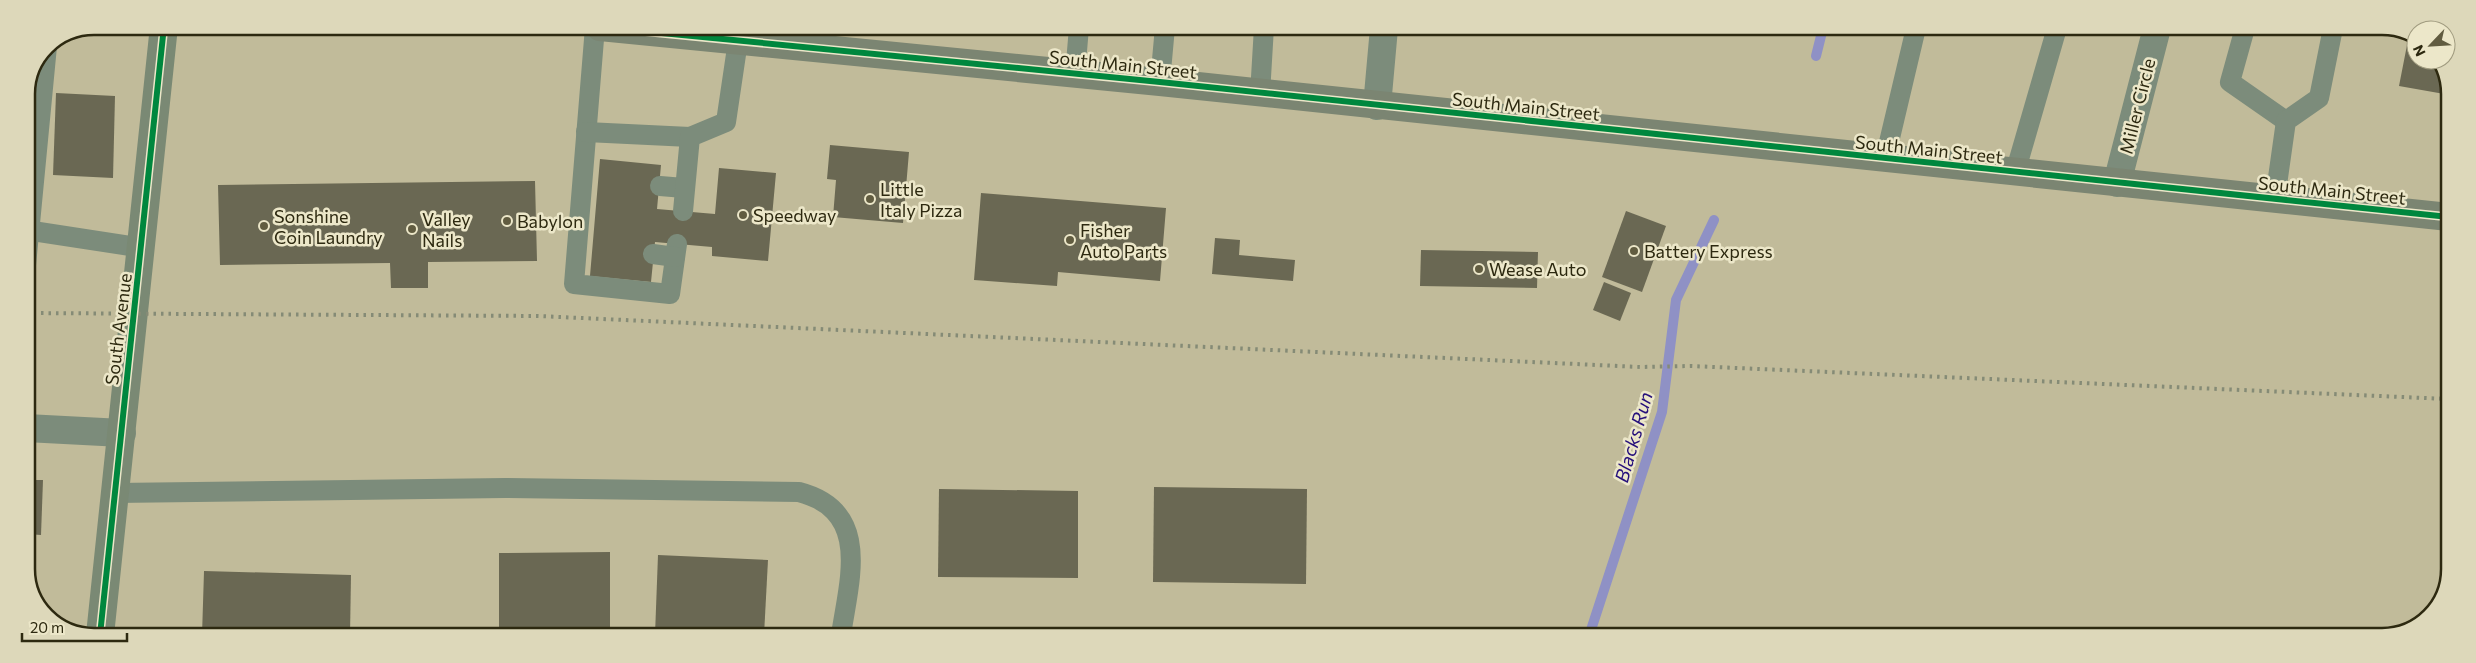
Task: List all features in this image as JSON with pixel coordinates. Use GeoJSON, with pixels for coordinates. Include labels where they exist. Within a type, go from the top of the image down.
{"type":"FeatureCollection","features":[{"type":"Feature","properties":{"kind":"main road","name":"South Main Street"},"geometry":{"type":"LineString","coordinates":[[679,35],[1160,82],[1260,94],[2441,216]]}},
{"type":"Feature","properties":{"kind":"street","name":"South Avenue"},"geometry":{"type":"LineString","coordinates":[[101,628],[143,248],[163,35]]}},
{"type":"Feature","properties":{"kind":"street"},"geometry":{"type":"LineString","coordinates":[[1377,106],[1383,35]]}},
{"type":"Feature","properties":{"kind":"street","name":"Miller Circle"},"geometry":{"type":"LineString","coordinates":[[2117,183],[2155,35]]}},
{"type":"Feature","properties":{"kind":"street"},"geometry":{"type":"LineString","coordinates":[[35,428],[122,433]]}},
{"type":"Feature","properties":{"kind":"lane"},"geometry":{"type":"LineString","coordinates":[[594,35],[586,132],[590,183],[584,252],[574,284],[670,294],[676,251],[653,254]]}},
{"type":"Feature","properties":{"kind":"lane"},"geometry":{"type":"LineString","coordinates":[[1075,75],[1078,35]]}},
{"type":"Feature","properties":{"kind":"lane"},"geometry":{"type":"LineString","coordinates":[[1160,82],[1164,35]]}},
{"type":"Feature","properties":{"kind":"lane"},"geometry":{"type":"LineString","coordinates":[[1260,94],[1264,35]]}},
{"type":"Feature","properties":{"kind":"lane"},"geometry":{"type":"LineString","coordinates":[[1885,159],[1914,35]]}},
{"type":"Feature","properties":{"kind":"lane"},"geometry":{"type":"LineString","coordinates":[[2015,173],[2055,35]]}},
{"type":"Feature","properties":{"kind":"lane"},"geometry":{"type":"LineString","coordinates":[[2243,35],[2230,82],[2286,121]]}},
{"type":"Feature","properties":{"kind":"lane"},"geometry":{"type":"LineString","coordinates":[[2276,199],[2286,121],[2319,98],[2332,35]]}},
{"type":"Feature","properties":{"kind":"lane"},"geometry":{"type":"LineString","coordinates":[[586,132],[690,137],[726,122],[738,41]]}},
{"type":"Feature","properties":{"kind":"lane"},"geometry":{"type":"LineString","coordinates":[[35,162],[46,60]]}},
{"type":"Feature","properties":{"kind":"lane"},"geometry":{"type":"LineString","coordinates":[[683,211],[690,137]]}},
{"type":"Feature","properties":{"kind":"lane"},"geometry":{"type":"LineString","coordinates":[[660,186],[684,188]]}},
{"type":"Feature","properties":{"kind":"lane"},"geometry":{"type":"LineString","coordinates":[[35,231],[143,248]]}},
{"type":"Feature","properties":{"kind":"lane"},"geometry":{"type":"LineString","coordinates":[[115,494],[505,488],[799,492],[812,496],[834,511],[847,530],[851,543],[852,561],[843,628]]}},
{"type":"Feature","properties":{"kind":"building"},"geometry":{"type":"Polygon","coordinates":[[[2406,50],[2406,70],[2436,70],[2441,93],[2399,86],[2406,50]]]}},
{"type":"Feature","properties":{"kind":"building"},"geometry":{"type":"Polygon","coordinates":[[[56,93],[115,96],[113,178],[53,175],[56,93]]]}},
{"type":"Feature","properties":{"kind":"building","name":"Little Italy Pizza"},"geometry":{"type":"Polygon","coordinates":[[[830,145],[909,152],[903,223],[833,217],[836,180],[827,179],[830,145]]]}},
{"type":"Feature","properties":{"kind":"building"},"geometry":{"type":"Polygon","coordinates":[[[600,159],[661,165],[657,209],[715,214],[719,168],[776,173],[768,261],[712,256],[712,247],[655,242],[651,282],[590,276],[600,159]]]}},
{"type":"Feature","properties":{"kind":"building"},"geometry":{"type":"Polygon","coordinates":[[[535,181],[537,261],[428,262],[428,288],[391,288],[390,263],[220,265],[218,185],[535,181]]]}},
{"type":"Feature","properties":{"kind":"building","name":"Fisher Auto Parts"},"geometry":{"type":"Polygon","coordinates":[[[981,193],[1166,208],[1160,281],[1058,272],[1057,286],[974,280],[981,193]]]}},
{"type":"Feature","properties":{"kind":"building","name":"Battery Express"},"geometry":{"type":"Polygon","coordinates":[[[1626,211],[1666,226],[1642,292],[1602,277],[1626,211]]]}},
{"type":"Feature","properties":{"kind":"building"},"geometry":{"type":"Polygon","coordinates":[[[1215,238],[1240,240],[1239,255],[1295,260],[1293,281],[1212,274],[1215,238]]]}},
{"type":"Feature","properties":{"kind":"building","name":"Wease Auto"},"geometry":{"type":"Polygon","coordinates":[[[1421,250],[1538,252],[1537,288],[1420,286],[1421,250]]]}},
{"type":"Feature","properties":{"kind":"building"},"geometry":{"type":"Polygon","coordinates":[[[1604,282],[1631,293],[1620,321],[1593,310],[1604,282]]]}},
{"type":"Feature","properties":{"kind":"building"},"geometry":{"type":"Polygon","coordinates":[[[35,480],[43,480],[41,535],[35,535],[35,480]]]}},
{"type":"Feature","properties":{"kind":"building"},"geometry":{"type":"Polygon","coordinates":[[[1154,487],[1307,489],[1306,584],[1153,582],[1154,487]]]}},
{"type":"Feature","properties":{"kind":"building"},"geometry":{"type":"Polygon","coordinates":[[[939,489],[1078,491],[1078,578],[938,577],[939,489]]]}},
{"type":"Feature","properties":{"kind":"building"},"geometry":{"type":"Polygon","coordinates":[[[610,552],[610,628],[499,628],[499,553],[610,552]]]}},
{"type":"Feature","properties":{"kind":"building"},"geometry":{"type":"Polygon","coordinates":[[[658,555],[768,560],[764,628],[655,628],[658,555]]]}},
{"type":"Feature","properties":{"kind":"building"},"geometry":{"type":"Polygon","coordinates":[[[204,571],[351,575],[350,628],[202,628],[204,571]]]}},
{"type":"Feature","properties":{"kind":"waterway","name":"Blacks Run"},"geometry":{"type":"LineString","coordinates":[[1816,56],[1821,35]]}},
{"type":"Feature","properties":{"kind":"waterway","name":"Blacks Run"},"geometry":{"type":"LineString","coordinates":[[1592,628],[1662,412],[1676,300],[1714,220]]}},
{"type":"Feature","properties":{"kind":"railway"},"geometry":{"type":"LineString","coordinates":[[35,313],[538,316],[1640,367],[1691,366],[2441,399]]}},
{"type":"Feature","properties":{"kind":"cycle path"},"geometry":{"type":"LineString","coordinates":[[101,628],[163,35]]}},
{"type":"Feature","properties":{"kind":"cycle path"},"geometry":{"type":"LineString","coordinates":[[681,35],[1160,82],[2441,216]]}},
{"type":"Feature","properties":{"kind":"place","name":"Little Italy Pizza"},"geometry":{"type":"Point","coordinates":[870,199]}},
{"type":"Feature","properties":{"kind":"place","name":"Speedway"},"geometry":{"type":"Point","coordinates":[743,215]}},
{"type":"Feature","properties":{"kind":"place","name":"Babylon"},"geometry":{"type":"Point","coordinates":[507,221]}},
{"type":"Feature","properties":{"kind":"place","name":"Sonshine Coin Laundry"},"geometry":{"type":"Point","coordinates":[264,226]}},
{"type":"Feature","properties":{"kind":"place","name":"Valley Nails"},"geometry":{"type":"Point","coordinates":[412,229]}},
{"type":"Feature","properties":{"kind":"place","name":"Fisher Auto Parts"},"geometry":{"type":"Point","coordinates":[1070,240]}},
{"type":"Feature","properties":{"kind":"place","name":"Battery Express"},"geometry":{"type":"Point","coordinates":[1634,251]}},
{"type":"Feature","properties":{"kind":"place","name":"Wease Auto"},"geometry":{"type":"Point","coordinates":[1479,269]}}]}
